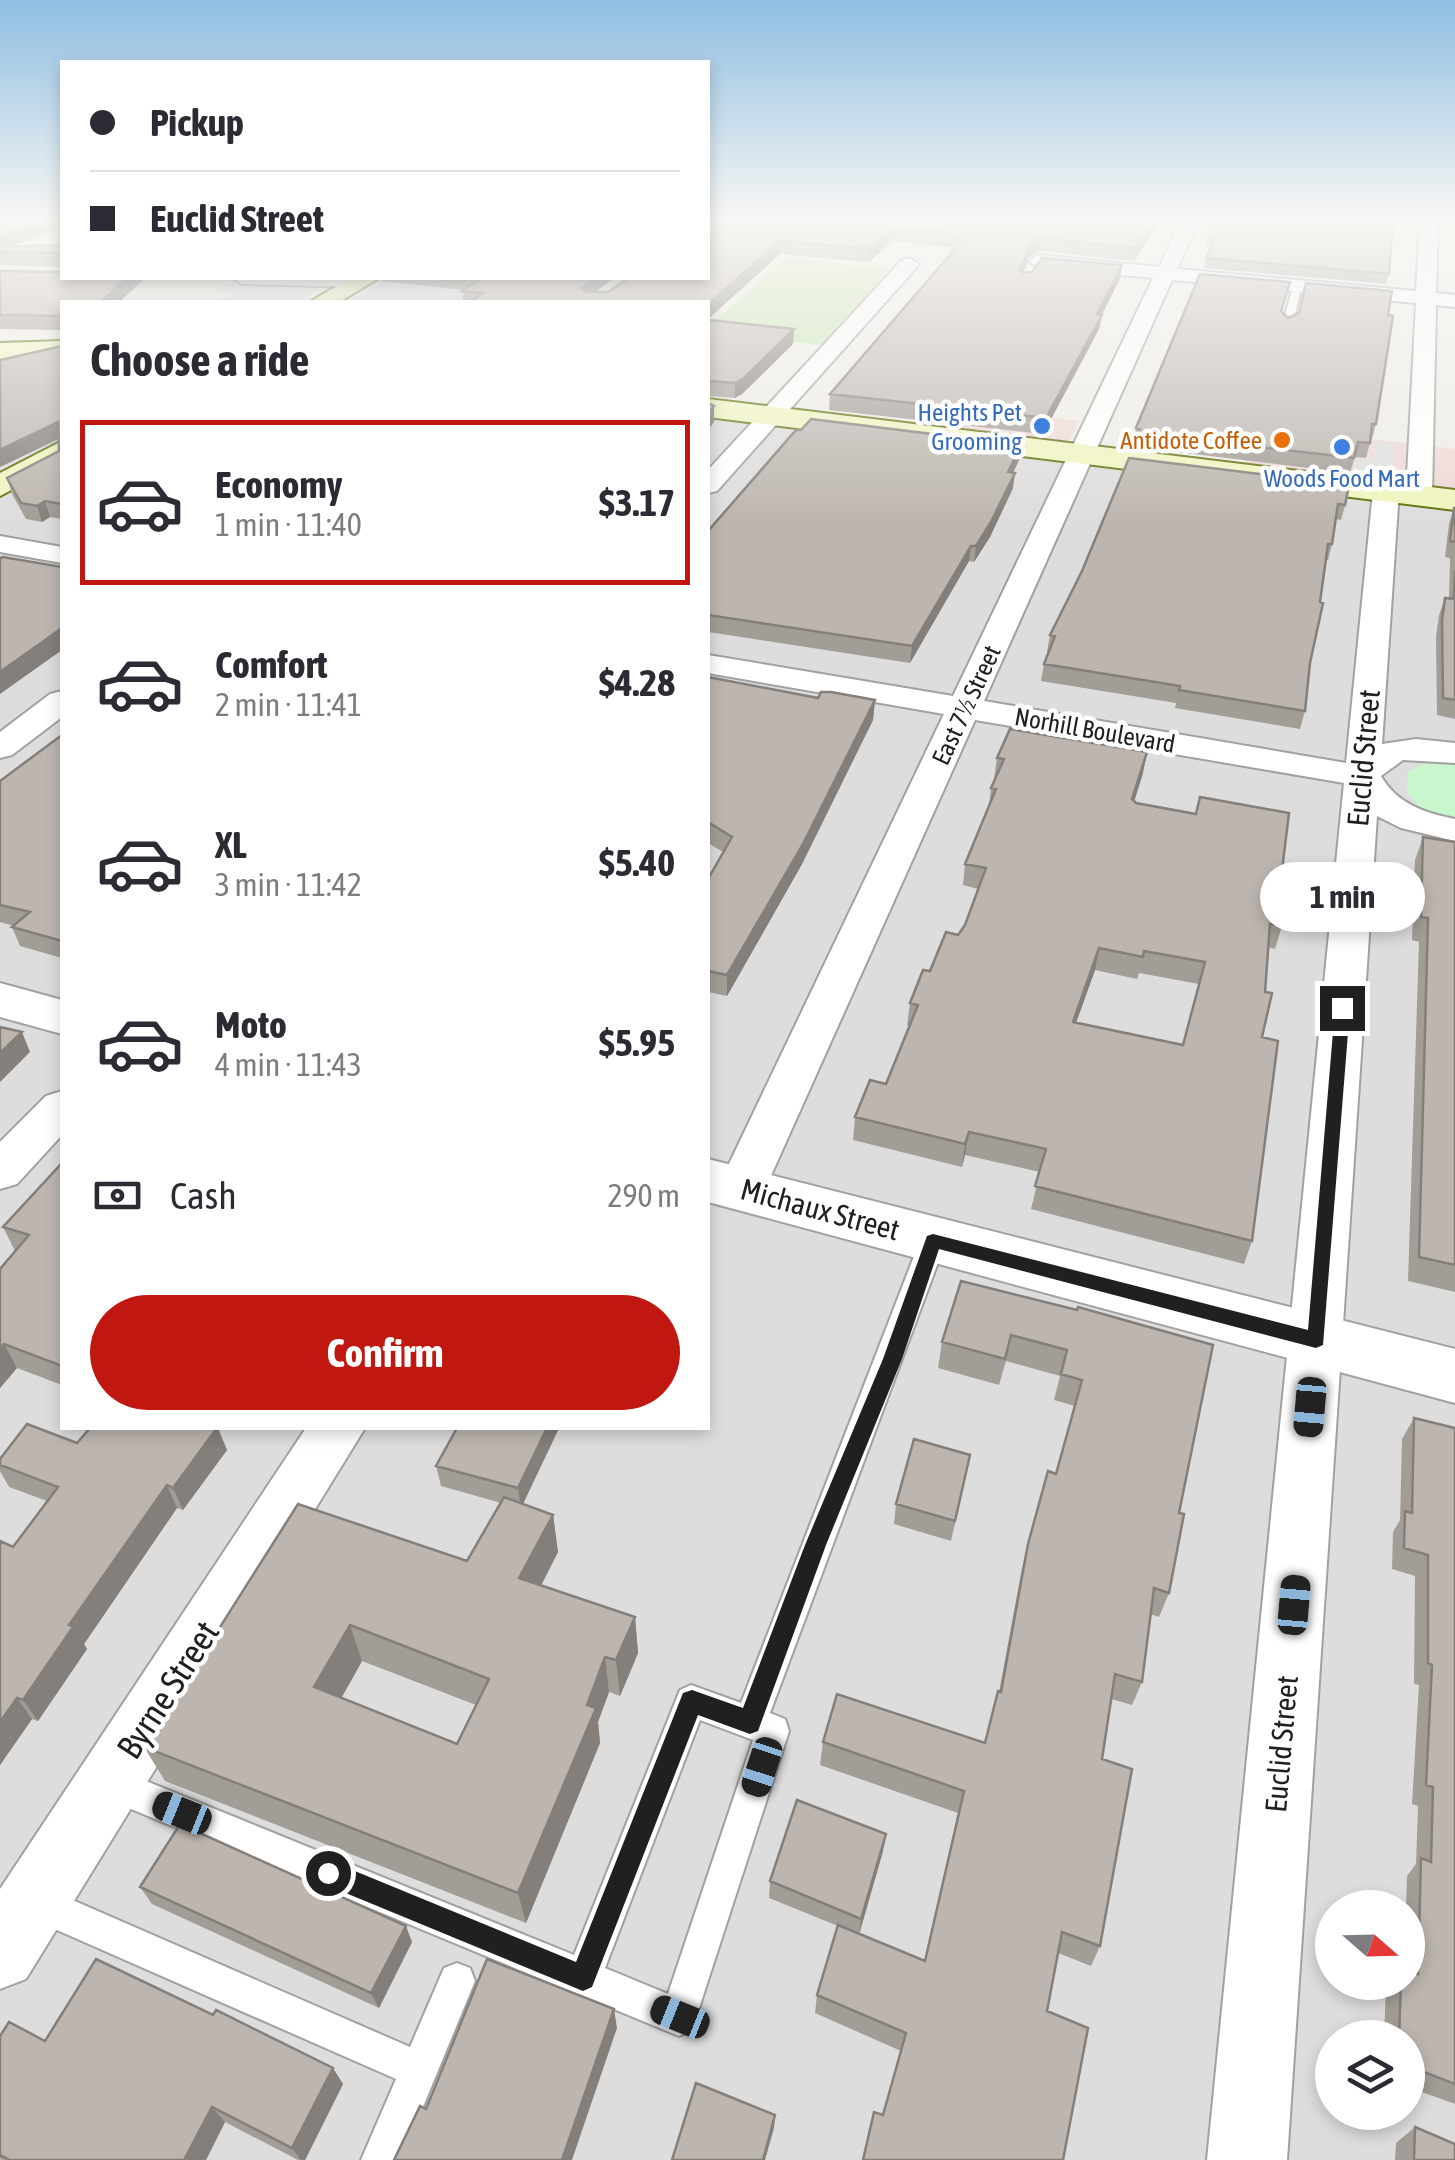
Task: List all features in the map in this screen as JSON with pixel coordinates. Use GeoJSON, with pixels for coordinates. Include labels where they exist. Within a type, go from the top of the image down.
{"type":"FeatureCollection","features":[{"type":"Feature","properties":{"kind":"main road"},"geometry":{"type":"LineString","coordinates":[[1,345],[60,340]]}},
{"type":"Feature","properties":{"kind":"main road"},"geometry":{"type":"LineString","coordinates":[[1,345],[60,349]]}},
{"type":"Feature","properties":{"kind":"main road"},"geometry":{"type":"LineString","coordinates":[[710,408],[1455,500]]}},
{"type":"Feature","properties":{"kind":"main road"},"geometry":{"type":"LineString","coordinates":[[0,486],[60,451]]}},
{"type":"Feature","properties":{"kind":"street"},"geometry":{"type":"LineString","coordinates":[[710,483],[857,321]]}},
{"type":"Feature","properties":{"kind":"street","name":"East 7½ Street"},"geometry":{"type":"LineString","coordinates":[[724,1185],[964,708],[1143,321]]}},
{"type":"Feature","properties":{"kind":"street","name":"Euclid Street"},"geometry":{"type":"LineString","coordinates":[[1247,2160],[1363,776],[1423,321]]}},
{"type":"Feature","properties":{"kind":"street"},"geometry":{"type":"LineString","coordinates":[[0,544],[60,555]]}},
{"type":"Feature","properties":{"kind":"street","name":"Norhill Boulevard"},"geometry":{"type":"LineString","coordinates":[[710,664],[1363,776]]}},
{"type":"Feature","properties":{"kind":"street"},"geometry":{"type":"LineString","coordinates":[[0,748],[60,703]]}},
{"type":"Feature","properties":{"kind":"street"},"geometry":{"type":"LineString","coordinates":[[1455,753],[1395,750],[1372,760],[1363,776],[1372,794],[1389,809],[1413,820],[1455,830]]}},
{"type":"Feature","properties":{"kind":"street"},"geometry":{"type":"LineString","coordinates":[[0,1000],[60,1016]]}},
{"type":"Feature","properties":{"kind":"street"},"geometry":{"type":"LineString","coordinates":[[0,1172],[60,1110]]}},
{"type":"Feature","properties":{"kind":"street","name":"Michaux Street"},"geometry":{"type":"LineString","coordinates":[[724,1185],[1455,1376]]}},
{"type":"Feature","properties":{"kind":"street","name":"Byrne Street"},"geometry":{"type":"LineString","coordinates":[[0,1953],[335,1430]]}},
{"type":"Feature","properties":{"kind":"lane"},"geometry":{"type":"LineString","coordinates":[[1287,325],[1288,321]]}},
{"type":"Feature","properties":{"kind":"lane"},"geometry":{"type":"LineString","coordinates":[[750,1722],[816,1545],[893,1359],[933,1240]]}},
{"type":"Feature","properties":{"kind":"lane"},"geometry":{"type":"LineString","coordinates":[[109,1783],[583,1978],[680,2017],[773,1731],[692,1702],[583,1978]]}},
{"type":"Feature","properties":{"kind":"lane"},"geometry":{"type":"LineString","coordinates":[[34,1901],[419,2070]]}},
{"type":"Feature","properties":{"kind":"lane"},"geometry":{"type":"LineString","coordinates":[[381,2160],[458,1981]]}},
{"type":"Feature","properties":{"kind":"shaded area"},"geometry":{"type":"Polygon","coordinates":[[[0,345],[60,346],[60,1430],[710,1430],[710,407],[1455,500],[1455,2160],[0,2160],[0,345]]]}},
{"type":"Feature","properties":{"kind":"shaded area"},"geometry":{"type":"Polygon","coordinates":[[[946,405],[1079,421],[1067,445],[930,428],[946,405]]]}},
{"type":"Feature","properties":{"kind":"shaded area"},"geometry":{"type":"Polygon","coordinates":[[[1254,425],[1455,449],[1455,493],[1244,467],[1254,425]]]}},
{"type":"Feature","properties":{"kind":"shaded area"},"geometry":{"type":"Polygon","coordinates":[[[1374,442],[1394,444],[1391,477],[1261,461],[1266,448],[1372,460],[1374,442]]]}},
{"type":"Feature","properties":{"kind":"green space"},"geometry":{"type":"Polygon","coordinates":[[[715,321],[846,321],[824,345],[710,333],[715,321]]]}},
{"type":"Feature","properties":{"kind":"green space"},"geometry":{"type":"Polygon","coordinates":[[[1429,761],[1455,761],[1455,819],[1420,808],[1407,792],[1408,772],[1429,761]]]}},
{"type":"Feature","properties":{"kind":"building"},"geometry":{"type":"Polygon","coordinates":[[[710,321],[794,329],[743,379],[735,383],[710,381],[710,321]]]}},
{"type":"Feature","properties":{"kind":"building"},"geometry":{"type":"Polygon","coordinates":[[[893,321],[1099,321],[1046,418],[830,394],[893,321]]]}},
{"type":"Feature","properties":{"kind":"building"},"geometry":{"type":"Polygon","coordinates":[[[1181,321],[1392,321],[1376,424],[1372,424],[1370,443],[1358,442],[1354,458],[1139,433],[1136,428],[1181,321]]]}},
{"type":"Feature","properties":{"kind":"building"},"geometry":{"type":"Polygon","coordinates":[[[60,346],[60,504],[21,503],[7,478],[59,451],[58,422],[0,450],[0,360],[60,346]]]}},
{"type":"Feature","properties":{"kind":"building"},"geometry":{"type":"Polygon","coordinates":[[[811,419],[1021,445],[1008,472],[1015,473],[991,522],[976,546],[971,546],[912,646],[710,615],[710,529],[796,430],[811,419]]]}},
{"type":"Feature","properties":{"kind":"building"},"geometry":{"type":"Polygon","coordinates":[[[1129,458],[1349,485],[1345,505],[1338,504],[1332,544],[1328,544],[1320,602],[1323,603],[1305,711],[1044,664],[1055,636],[1050,635],[1082,571],[1129,458]]]}},
{"type":"Feature","properties":{"kind":"building"},"geometry":{"type":"Polygon","coordinates":[[[1455,508],[1455,542],[1450,541],[1455,508]]]}},
{"type":"Feature","properties":{"kind":"building"},"geometry":{"type":"Polygon","coordinates":[[[0,558],[60,567],[60,629],[0,672],[0,558]]]}},
{"type":"Feature","properties":{"kind":"building"},"geometry":{"type":"Polygon","coordinates":[[[1455,571],[1455,700],[1443,698],[1442,620],[1445,598],[1454,599],[1455,571]]]}},
{"type":"Feature","properties":{"kind":"building"},"geometry":{"type":"Polygon","coordinates":[[[710,677],[818,698],[821,692],[831,692],[875,700],[803,844],[727,975],[710,971],[710,876],[732,837],[710,823],[710,677]]]}},
{"type":"Feature","properties":{"kind":"building"},"geometry":{"type":"Polygon","coordinates":[[[1010,729],[1147,752],[1132,799],[1136,803],[1196,814],[1200,797],[1289,813],[1279,895],[1286,896],[1282,926],[1270,924],[1265,992],[1272,993],[1262,1037],[1278,1041],[1252,1241],[1035,1186],[1046,1149],[969,1132],[965,1144],[855,1117],[870,1080],[886,1084],[918,1005],[910,1003],[923,970],[930,971],[946,932],[958,935],[965,925],[986,868],[965,864],[996,789],[991,788],[1004,759],[997,758],[1010,729]],[[1099,948],[1073,1022],[1183,1045],[1205,962],[1144,951],[1143,957],[1099,948]]]}},
{"type":"Feature","properties":{"kind":"building"},"geometry":{"type":"Polygon","coordinates":[[[60,736],[60,940],[12,927],[30,912],[0,905],[0,781],[60,736]]]}},
{"type":"Feature","properties":{"kind":"building"},"geometry":{"type":"Polygon","coordinates":[[[1423,837],[1455,842],[1455,1265],[1419,1257],[1428,918],[1421,917],[1423,837]]]}},
{"type":"Feature","properties":{"kind":"building"},"geometry":{"type":"Polygon","coordinates":[[[0,1027],[22,1032],[0,1053],[0,1027]]]}},
{"type":"Feature","properties":{"kind":"building"},"geometry":{"type":"Polygon","coordinates":[[[60,1165],[60,1365],[4,1344],[0,1349],[0,1269],[29,1235],[3,1227],[60,1165]]]}},
{"type":"Feature","properties":{"kind":"building"},"geometry":{"type":"Polygon","coordinates":[[[961,1281],[1077,1310],[1078,1307],[1213,1345],[1179,1513],[1184,1514],[1169,1593],[1154,1588],[1142,1682],[1115,1674],[1102,1759],[1132,1769],[1100,1946],[1062,1932],[1047,2011],[1088,2028],[1063,2160],[863,2160],[874,2112],[883,2115],[906,2033],[817,1995],[838,1925],[925,1961],[964,1791],[823,1742],[837,1694],[985,1743],[998,1691],[1001,1692],[1028,1544],[1048,1471],[1056,1474],[1082,1380],[1061,1374],[1067,1350],[1011,1335],[1005,1359],[942,1342],[961,1281]]]}},
{"type":"Feature","properties":{"kind":"building"},"geometry":{"type":"Polygon","coordinates":[[[1414,1418],[1455,1428],[1455,2084],[1425,2073],[1425,2020],[1400,2020],[1400,2000],[1425,2000],[1425,1890],[1420,1890],[1421,1858],[1431,1862],[1433,1787],[1426,1785],[1432,1665],[1428,1663],[1428,1555],[1404,1548],[1405,1511],[1412,1513],[1414,1418]]]}},
{"type":"Feature","properties":{"kind":"building"},"geometry":{"type":"Polygon","coordinates":[[[27,1424],[77,1443],[88,1430],[216,1430],[173,1488],[167,1485],[69,1625],[73,1627],[23,1700],[17,1698],[0,1722],[0,1541],[13,1547],[58,1487],[0,1465],[0,1459],[27,1424]]]}},
{"type":"Feature","properties":{"kind":"building"},"geometry":{"type":"Polygon","coordinates":[[[456,1430],[546,1430],[518,1488],[436,1466],[456,1430]]]}},
{"type":"Feature","properties":{"kind":"building"},"geometry":{"type":"Polygon","coordinates":[[[914,1439],[970,1455],[955,1521],[896,1504],[914,1439]]]}},
{"type":"Feature","properties":{"kind":"building"},"geometry":{"type":"Polygon","coordinates":[[[504,1497],[553,1515],[519,1578],[635,1617],[616,1660],[605,1657],[587,1705],[596,1708],[518,1893],[144,1747],[298,1504],[467,1561],[504,1497]],[[350,1625],[314,1687],[457,1744],[489,1679],[350,1625]]]}},
{"type":"Feature","properties":{"kind":"building"},"geometry":{"type":"Polygon","coordinates":[[[797,1800],[886,1834],[861,1919],[770,1881],[797,1800]]]}},
{"type":"Feature","properties":{"kind":"building"},"geometry":{"type":"Polygon","coordinates":[[[180,1824],[406,1926],[371,1993],[140,1887],[180,1824]]]}},
{"type":"Feature","properties":{"kind":"building"},"geometry":{"type":"Polygon","coordinates":[[[96,1959],[213,2015],[216,2010],[333,2068],[292,2148],[212,2107],[184,2160],[10,2160],[0,2155],[0,2036],[9,2022],[45,2041],[96,1959]]]}},
{"type":"Feature","properties":{"kind":"building"},"geometry":{"type":"Polygon","coordinates":[[[487,1959],[614,2009],[562,2160],[394,2160],[420,2106],[426,2109],[487,1959]]]}},
{"type":"Feature","properties":{"kind":"building"},"geometry":{"type":"Polygon","coordinates":[[[696,2083],[775,2115],[763,2160],[672,2160],[696,2083]]]}},
{"type":"Feature","properties":{"kind":"building"},"geometry":{"type":"Polygon","coordinates":[[[1415,2130],[1455,2144],[1455,2160],[1414,2160],[1415,2130]]]}},
{"type":"Feature","properties":{"kind":"place","name":"Heights Pet Grooming"},"geometry":{"type":"Point","coordinates":[1042,426]}},
{"type":"Feature","properties":{"kind":"place","name":"Antidote Coffee"},"geometry":{"type":"Point","coordinates":[1282,440]}},
{"type":"Feature","properties":{"kind":"place","name":"Woods Food Mart"},"geometry":{"type":"Point","coordinates":[1342,447]}},
{"type":"Feature","properties":{"kind":"route"},"geometry":{"type":"LineString","coordinates":[[328,1873],[583,1978],[692,1702],[750,1722],[816,1545],[893,1359],[933,1240],[1316,1340],[1342,1008]]}}]}
